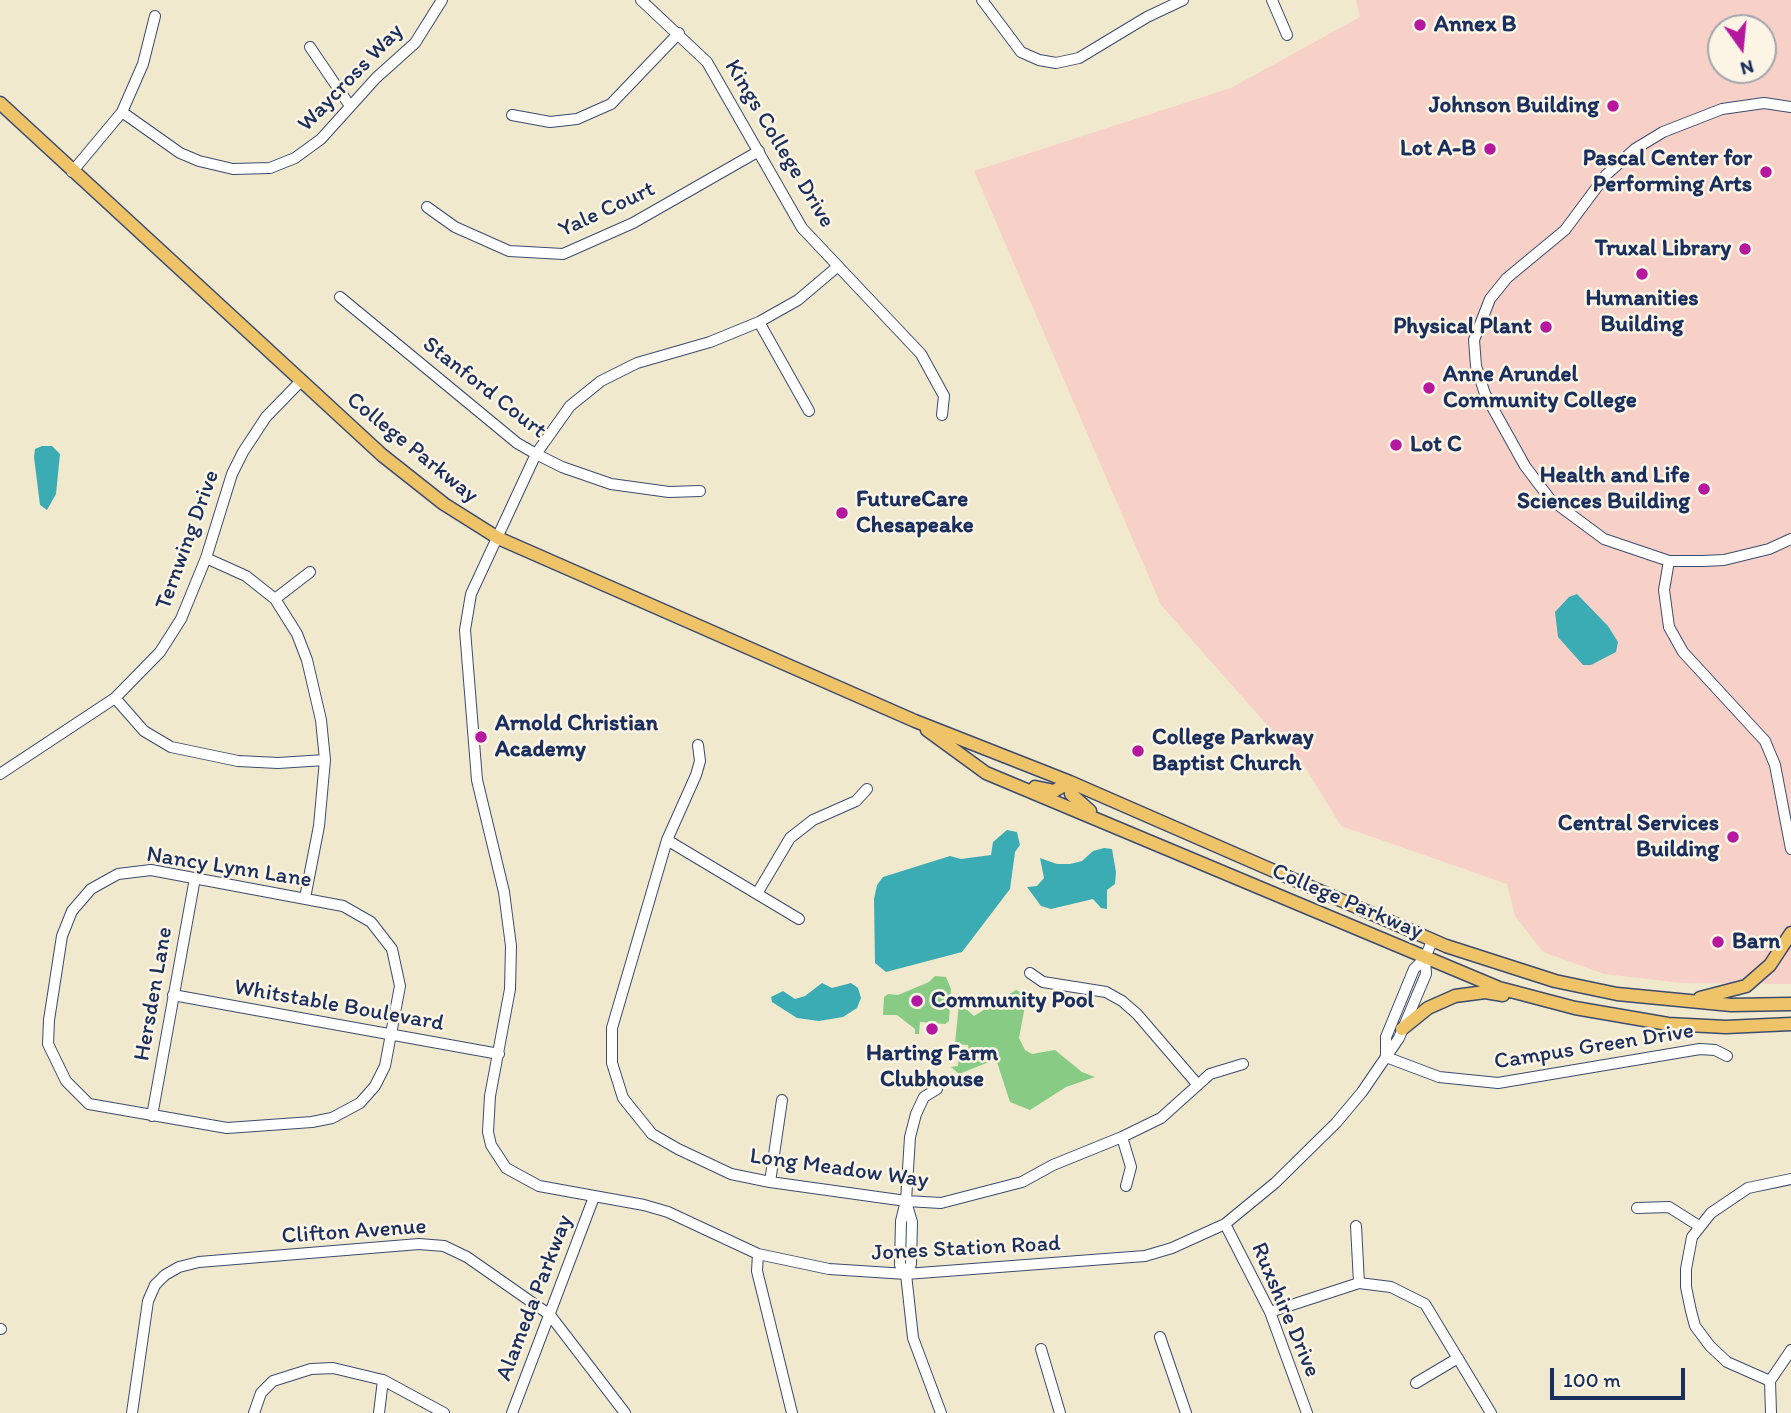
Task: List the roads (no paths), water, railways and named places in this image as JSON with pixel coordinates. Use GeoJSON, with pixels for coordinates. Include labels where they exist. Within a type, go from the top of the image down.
{"type":"FeatureCollection","features":[{"type":"Feature","properties":{"kind":"main road","name":"College Parkway"},"geometry":{"type":"LineString","coordinates":[[0,103],[300,382],[443,504],[498,538],[915,721],[1070,782],[1432,941],[1555,981],[1668,1001],[1791,1004]]}},
{"type":"Feature","properties":{"kind":"main road","name":"College Parkway"},"geometry":{"type":"LineString","coordinates":[[915,721],[986,773],[1499,988],[1621,1018],[1668,1024],[1726,1027],[1791,1024]]}},
{"type":"Feature","properties":{"kind":"main road"},"geometry":{"type":"LineString","coordinates":[[986,773],[1042,790],[1060,789],[1070,782]]}},
{"type":"Feature","properties":{"kind":"main road"},"geometry":{"type":"LineString","coordinates":[[1070,782],[1071,794],[1078,803],[1118,828]]}},
{"type":"Feature","properties":{"kind":"main road"},"geometry":{"type":"LineString","coordinates":[[1668,1001],[1715,996],[1746,986],[1770,965],[1791,933]]}},
{"type":"Feature","properties":{"kind":"main road"},"geometry":{"type":"LineString","coordinates":[[1402,1029],[1428,1008],[1455,996],[1485,992],[1539,999]]}},
{"type":"Feature","properties":{"kind":"street","name":"Waycross Way"},"geometry":{"type":"LineString","coordinates":[[122,111],[190,157],[220,167],[249,170],[270,168],[310,149],[415,43],[442,0]]}},
{"type":"Feature","properties":{"kind":"street","name":"Kings College Drive"},"geometry":{"type":"LineString","coordinates":[[641,0],[707,62],[802,228],[921,354],[944,396],[942,415]]}},
{"type":"Feature","properties":{"kind":"street"},"geometry":{"type":"LineString","coordinates":[[982,0],[1021,52],[1038,60],[1056,63],[1079,58],[1147,17],[1182,0]]}},
{"type":"Feature","properties":{"kind":"street"},"geometry":{"type":"LineString","coordinates":[[1272,0],[1287,35]]}},
{"type":"Feature","properties":{"kind":"street"},"geometry":{"type":"LineString","coordinates":[[72,172],[122,111],[143,64],[155,16]]}},
{"type":"Feature","properties":{"kind":"street"},"geometry":{"type":"LineString","coordinates":[[512,115],[550,122],[577,119],[611,104],[679,33]]}},
{"type":"Feature","properties":{"kind":"street"},"geometry":{"type":"LineString","coordinates":[[310,47],[350,106]]}},
{"type":"Feature","properties":{"kind":"street"},"geometry":{"type":"LineString","coordinates":[[1791,107],[1764,103],[1722,109],[1663,132],[1636,149],[1606,175],[1565,230],[1507,278],[1490,299],[1474,340],[1476,366],[1485,394],[1525,466],[1550,499],[1604,539],[1669,561],[1724,560],[1769,549],[1791,540]]}},
{"type":"Feature","properties":{"kind":"street","name":"Yale Court"},"geometry":{"type":"LineString","coordinates":[[427,207],[455,227],[509,251],[563,254],[633,223],[759,151]]}},
{"type":"Feature","properties":{"kind":"street","name":"Jones Station Road"},"geometry":{"type":"LineString","coordinates":[[837,267],[798,300],[759,322],[710,342],[637,363],[601,380],[570,406],[536,454],[471,594],[465,630],[479,796],[504,892],[511,946],[510,989],[490,1096],[488,1132],[498,1158],[506,1168],[526,1181],[668,1212],[758,1254],[829,1269],[906,1274],[1145,1256],[1172,1248],[1225,1224],[1275,1184],[1336,1123],[1386,1057],[1402,1029],[1426,974],[1425,958]]}},
{"type":"Feature","properties":{"kind":"street","name":"Stanford Court"},"geometry":{"type":"LineString","coordinates":[[340,297],[517,443],[536,454],[562,467],[611,484],[669,492],[700,491]]}},
{"type":"Feature","properties":{"kind":"street"},"geometry":{"type":"LineString","coordinates":[[759,322],[809,411]]}},
{"type":"Feature","properties":{"kind":"street","name":"Ternwing Drive"},"geometry":{"type":"LineString","coordinates":[[0,774],[115,698],[160,652],[181,619],[206,558],[232,474],[243,452],[266,417],[300,382]]}},
{"type":"Feature","properties":{"kind":"street"},"geometry":{"type":"LineString","coordinates":[[206,558],[237,571],[275,599],[296,634],[307,660],[321,719],[324,760],[319,826],[305,898]]}},
{"type":"Feature","properties":{"kind":"street"},"geometry":{"type":"LineString","coordinates":[[1669,561],[1664,590],[1669,627],[1683,652],[1765,741],[1775,765],[1791,849]]}},
{"type":"Feature","properties":{"kind":"street"},"geometry":{"type":"LineString","coordinates":[[275,599],[310,572]]}},
{"type":"Feature","properties":{"kind":"street"},"geometry":{"type":"LineString","coordinates":[[115,698],[144,731],[171,747],[238,761],[278,763],[324,760]]}},
{"type":"Feature","properties":{"kind":"street","name":"Long Meadow Way"},"geometry":{"type":"LineString","coordinates":[[698,745],[700,761],[696,775],[667,840],[611,1028],[614,1076],[635,1116],[652,1134],[731,1174],[906,1201],[941,1202],[974,1197],[1022,1182],[1053,1165],[1122,1137],[1161,1118],[1210,1074],[1243,1064]]}},
{"type":"Feature","properties":{"kind":"street"},"geometry":{"type":"LineString","coordinates":[[758,892],[790,838],[813,820],[856,802],[867,789]]}},
{"type":"Feature","properties":{"kind":"street"},"geometry":{"type":"LineString","coordinates":[[667,840],[758,892],[799,919]]}},
{"type":"Feature","properties":{"kind":"street","name":"Nancy Lynn Lane"},"geometry":{"type":"LineString","coordinates":[[152,870],[195,878],[343,906],[371,922],[392,948],[400,986],[385,1066],[375,1086],[360,1103],[332,1118],[245,1129],[89,1104],[66,1080],[48,1044],[62,936],[72,911],[91,889],[118,874],[152,870]]}},
{"type":"Feature","properties":{"kind":"street","name":"Hersden Lane"},"geometry":{"type":"LineString","coordinates":[[152,1116],[195,878]]}},
{"type":"Feature","properties":{"kind":"street","name":"Jones Station Road"},"geometry":{"type":"LineString","coordinates":[[1386,1057],[1386,1037],[1414,970],[1425,958],[1432,941]]}},
{"type":"Feature","properties":{"kind":"street"},"geometry":{"type":"LineString","coordinates":[[1030,973],[1043,982],[1106,992],[1122,1001],[1198,1085]]}},
{"type":"Feature","properties":{"kind":"street","name":"Whitstable Boulevard"},"geometry":{"type":"LineString","coordinates":[[173,995],[499,1054]]}},
{"type":"Feature","properties":{"kind":"street","name":"Campus Green Drive"},"geometry":{"type":"LineString","coordinates":[[1386,1057],[1439,1077],[1497,1083],[1700,1049],[1715,1050],[1727,1056]]}},
{"type":"Feature","properties":{"kind":"street"},"geometry":{"type":"LineString","coordinates":[[937,1089],[924,1097],[910,1137],[906,1201],[912,1222],[911,1264],[906,1274],[911,1329],[941,1413]]}},
{"type":"Feature","properties":{"kind":"street"},"geometry":{"type":"LineString","coordinates":[[770,1182],[782,1100]]}},
{"type":"Feature","properties":{"kind":"street"},"geometry":{"type":"LineString","coordinates":[[1122,1137],[1131,1167],[1126,1186]]}},
{"type":"Feature","properties":{"kind":"street"},"geometry":{"type":"LineString","coordinates":[[1770,1381],[1727,1362],[1710,1346],[1695,1326],[1686,1280],[1692,1237],[1711,1213],[1748,1188],[1791,1179]]}},
{"type":"Feature","properties":{"kind":"street","name":"Alameda Parkway"},"geometry":{"type":"LineString","coordinates":[[512,1413],[594,1197]]}},
{"type":"Feature","properties":{"kind":"street"},"geometry":{"type":"LineString","coordinates":[[1637,1208],[1669,1207],[1699,1226]]}},
{"type":"Feature","properties":{"kind":"street","name":"Ruxshire Drive"},"geometry":{"type":"LineString","coordinates":[[1225,1224],[1270,1312],[1307,1413]]}},
{"type":"Feature","properties":{"kind":"street"},"geometry":{"type":"LineString","coordinates":[[1356,1226],[1359,1283]]}},
{"type":"Feature","properties":{"kind":"street","name":"Clifton Avenue"},"geometry":{"type":"LineString","coordinates":[[132,1413],[148,1301],[155,1284],[179,1267],[199,1262],[419,1244],[443,1246],[467,1257],[550,1315],[625,1413]]}},
{"type":"Feature","properties":{"kind":"street"},"geometry":{"type":"LineString","coordinates":[[758,1254],[757,1271],[792,1413]]}},
{"type":"Feature","properties":{"kind":"street"},"geometry":{"type":"LineString","coordinates":[[1270,1312],[1359,1283],[1391,1287],[1425,1304],[1491,1413]]}},
{"type":"Feature","properties":{"kind":"street"},"geometry":{"type":"LineString","coordinates":[[1160,1337],[1186,1413]]}},
{"type":"Feature","properties":{"kind":"street"},"geometry":{"type":"LineString","coordinates":[[1041,1349],[1060,1413]]}},
{"type":"Feature","properties":{"kind":"street"},"geometry":{"type":"LineString","coordinates":[[1771,1413],[1770,1381],[1791,1350]]}},
{"type":"Feature","properties":{"kind":"street"},"geometry":{"type":"LineString","coordinates":[[1416,1383],[1458,1358]]}},
{"type":"Feature","properties":{"kind":"street"},"geometry":{"type":"LineString","coordinates":[[254,1413],[261,1393],[273,1381],[287,1375],[332,1368],[383,1380],[444,1413]]}},
{"type":"Feature","properties":{"kind":"street"},"geometry":{"type":"LineString","coordinates":[[379,1413],[383,1380]]}},
{"type":"Feature","properties":{"kind":"water"},"geometry":{"type":"Polygon","coordinates":[[[52,446],[60,454],[56,494],[47,510],[40,505],[34,457],[35,449],[52,446]]]}},
{"type":"Feature","properties":{"kind":"water"},"geometry":{"type":"Polygon","coordinates":[[[1577,594],[1608,626],[1618,642],[1616,652],[1591,665],[1583,665],[1558,637],[1555,612],[1569,597],[1577,594]]]}},
{"type":"Feature","properties":{"kind":"water"},"geometry":{"type":"Polygon","coordinates":[[[1007,830],[1017,832],[1020,845],[1015,852],[1010,889],[962,952],[886,972],[875,963],[874,899],[877,885],[883,877],[950,856],[961,859],[991,855],[993,842],[1007,830]]]}},
{"type":"Feature","properties":{"kind":"water"},"geometry":{"type":"Polygon","coordinates":[[[1112,849],[1116,872],[1115,884],[1107,890],[1107,909],[1101,908],[1093,899],[1051,909],[1041,906],[1027,887],[1037,886],[1044,878],[1040,858],[1057,864],[1070,864],[1082,861],[1093,851],[1112,849]]]}},
{"type":"Feature","properties":{"kind":"water"},"geometry":{"type":"Polygon","coordinates":[[[822,983],[832,988],[851,983],[858,988],[861,998],[857,1008],[843,1017],[819,1021],[797,1018],[772,1002],[771,997],[783,991],[795,999],[805,996],[822,983]]]}},
{"type":"Feature","properties":{"kind":"place","name":"Annex B"},"geometry":{"type":"Point","coordinates":[1420,25]}},
{"type":"Feature","properties":{"kind":"place","name":"Johnson Building"},"geometry":{"type":"Point","coordinates":[1613,106]}},
{"type":"Feature","properties":{"kind":"place","name":"Lot A-B"},"geometry":{"type":"Point","coordinates":[1490,149]}},
{"type":"Feature","properties":{"kind":"place","name":"Pascal Center for Performing Arts"},"geometry":{"type":"Point","coordinates":[1766,172]}},
{"type":"Feature","properties":{"kind":"place","name":"Truxal Library"},"geometry":{"type":"Point","coordinates":[1745,249]}},
{"type":"Feature","properties":{"kind":"place","name":"Humanities Building"},"geometry":{"type":"Point","coordinates":[1642,274]}},
{"type":"Feature","properties":{"kind":"place","name":"Physical Plant"},"geometry":{"type":"Point","coordinates":[1546,327]}},
{"type":"Feature","properties":{"kind":"place","name":"Anne Arundel Community College"},"geometry":{"type":"Point","coordinates":[1429,388]}},
{"type":"Feature","properties":{"kind":"place","name":"Lot C"},"geometry":{"type":"Point","coordinates":[1396,445]}},
{"type":"Feature","properties":{"kind":"place","name":"Health and Life Sciences Building"},"geometry":{"type":"Point","coordinates":[1704,489]}},
{"type":"Feature","properties":{"kind":"place","name":"FutureCare Chesapeake"},"geometry":{"type":"Point","coordinates":[842,513]}},
{"type":"Feature","properties":{"kind":"place","name":"Arnold Christian Academy"},"geometry":{"type":"Point","coordinates":[481,737]}},
{"type":"Feature","properties":{"kind":"place","name":"College Parkway Baptist Church"},"geometry":{"type":"Point","coordinates":[1138,751]}},
{"type":"Feature","properties":{"kind":"place","name":"Central Services Building"},"geometry":{"type":"Point","coordinates":[1733,837]}},
{"type":"Feature","properties":{"kind":"place","name":"Barn"},"geometry":{"type":"Point","coordinates":[1718,942]}},
{"type":"Feature","properties":{"kind":"place","name":"Community Pool"},"geometry":{"type":"Point","coordinates":[917,1001]}},
{"type":"Feature","properties":{"kind":"place","name":"Harting Farm Clubhouse"},"geometry":{"type":"Point","coordinates":[932,1029]}}]}
